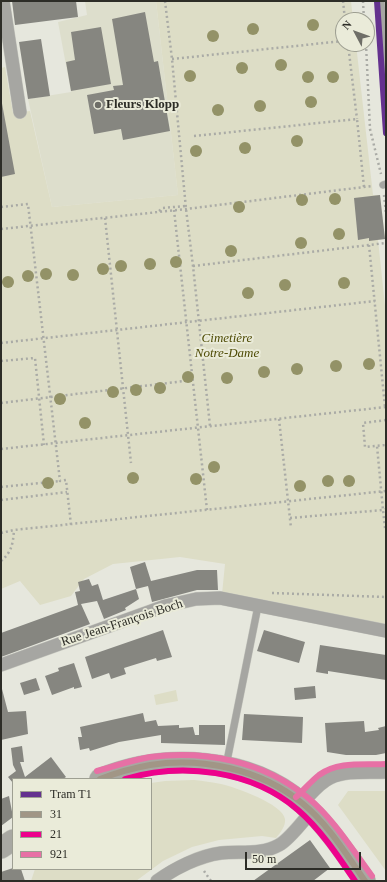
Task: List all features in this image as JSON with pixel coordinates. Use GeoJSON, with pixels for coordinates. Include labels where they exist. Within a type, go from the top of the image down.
{"type":"FeatureCollection","features":[{"type":"Feature","properties":{"kind":"main road"},"geometry":{"type":"LineString","coordinates":[[103,778],[137,767],[165,763],[195,763],[226,767],[250,773],[289,793],[307,808],[334,838],[365,881]]}},
{"type":"Feature","properties":{"kind":"main road"},"geometry":{"type":"LineString","coordinates":[[1,848],[12,841]]}},
{"type":"Feature","properties":{"kind":"street"},"geometry":{"type":"LineString","coordinates":[[3,1],[20,112]]}},
{"type":"Feature","properties":{"kind":"street","name":"Rue Jean-François Boch"},"geometry":{"type":"LineString","coordinates":[[1,665],[165,606],[196,599],[220,598],[386,631]]}},
{"type":"Feature","properties":{"kind":"street"},"geometry":{"type":"LineString","coordinates":[[157,881],[170,872],[196,860],[220,853],[264,851],[280,845],[307,808],[318,786],[329,778],[339,775],[386,772]]}},
{"type":"Feature","properties":{"kind":"lane"},"geometry":{"type":"LineString","coordinates":[[381,1],[386,80]]}},
{"type":"Feature","properties":{"kind":"lane"},"geometry":{"type":"LineString","coordinates":[[226,767],[255,605]]}},
{"type":"Feature","properties":{"kind":"path"},"geometry":{"type":"LineString","coordinates":[[165,1],[172,59],[185,207],[193,266],[210,426]]}},
{"type":"Feature","properties":{"kind":"path"},"geometry":{"type":"LineString","coordinates":[[343,1],[344,12]]}},
{"type":"Feature","properties":{"kind":"path"},"geometry":{"type":"LineString","coordinates":[[363,1],[364,12]]}},
{"type":"Feature","properties":{"kind":"path"},"geometry":{"type":"LineString","coordinates":[[172,59],[335,42]]}},
{"type":"Feature","properties":{"kind":"path"},"geometry":{"type":"LineString","coordinates":[[349,52],[364,187]]}},
{"type":"Feature","properties":{"kind":"path"},"geometry":{"type":"LineString","coordinates":[[366,52],[370,129],[384,184],[386,214]]}},
{"type":"Feature","properties":{"kind":"path"},"geometry":{"type":"LineString","coordinates":[[194,136],[357,118]]}},
{"type":"Feature","properties":{"kind":"path"},"geometry":{"type":"LineString","coordinates":[[158,212],[163,208],[185,207],[384,184]]}},
{"type":"Feature","properties":{"kind":"path"},"geometry":{"type":"LineString","coordinates":[[1,207],[28,204],[60,481]]}},
{"type":"Feature","properties":{"kind":"path"},"geometry":{"type":"LineString","coordinates":[[1,229],[158,212],[185,207]]}},
{"type":"Feature","properties":{"kind":"path"},"geometry":{"type":"LineString","coordinates":[[174,210],[207,510]]}},
{"type":"Feature","properties":{"kind":"path"},"geometry":{"type":"LineString","coordinates":[[105,218],[130,463]]}},
{"type":"Feature","properties":{"kind":"path"},"geometry":{"type":"LineString","coordinates":[[193,266],[386,243]]}},
{"type":"Feature","properties":{"kind":"path"},"geometry":{"type":"LineString","coordinates":[[1,449],[386,407],[369,245]]}},
{"type":"Feature","properties":{"kind":"path"},"geometry":{"type":"LineString","coordinates":[[1,343],[374,301]]}},
{"type":"Feature","properties":{"kind":"path"},"geometry":{"type":"LineString","coordinates":[[1,361],[35,358],[44,445]]}},
{"type":"Feature","properties":{"kind":"path"},"geometry":{"type":"LineString","coordinates":[[1,402],[192,380]]}},
{"type":"Feature","properties":{"kind":"path"},"geometry":{"type":"LineString","coordinates":[[279,419],[291,528]]}},
{"type":"Feature","properties":{"kind":"path"},"geometry":{"type":"LineString","coordinates":[[386,420],[363,423],[365,447],[386,445]]}},
{"type":"Feature","properties":{"kind":"path"},"geometry":{"type":"LineString","coordinates":[[376,446],[385,510],[385,528]]}},
{"type":"Feature","properties":{"kind":"path"},"geometry":{"type":"LineString","coordinates":[[1,487],[66,480],[71,524]]}},
{"type":"Feature","properties":{"kind":"path"},"geometry":{"type":"LineString","coordinates":[[1,533],[14,530],[386,491]]}},
{"type":"Feature","properties":{"kind":"path"},"geometry":{"type":"LineString","coordinates":[[1,500],[67,492]]}},
{"type":"Feature","properties":{"kind":"path"},"geometry":{"type":"LineString","coordinates":[[290,518],[385,510]]}},
{"type":"Feature","properties":{"kind":"path"},"geometry":{"type":"LineString","coordinates":[[1,561],[11,550],[14,530]]}},
{"type":"Feature","properties":{"kind":"path"},"geometry":{"type":"LineString","coordinates":[[255,605],[255,598],[262,592],[386,597]]}},
{"type":"Feature","properties":{"kind":"shaded area","name":"Fleurs Klopp"},"geometry":{"type":"Polygon","coordinates":[[[85,1],[156,1],[178,195],[52,207],[28,99],[71,92],[58,22],[87,15],[85,1]]]}},
{"type":"Feature","properties":{"kind":"green space","name":"Cimetière Notre-Dame"},"geometry":{"type":"Polygon","coordinates":[[[156,1],[351,1],[352,12],[335,12],[335,52],[357,52],[373,195],[380,195],[385,239],[378,240],[386,315],[386,625],[255,598],[222,594],[225,564],[180,557],[113,564],[84,579],[71,596],[40,605],[20,581],[1,589],[1,68],[5,67],[13,113],[30,111],[52,207],[178,195],[156,1]]]}},
{"type":"Feature","properties":{"kind":"green space"},"geometry":{"type":"Polygon","coordinates":[[[176,690],[178,701],[156,705],[154,695],[176,690]]]}},
{"type":"Feature","properties":{"kind":"green space"},"geometry":{"type":"Polygon","coordinates":[[[194,780],[228,786],[247,792],[268,802],[282,813],[285,819],[285,824],[276,838],[262,836],[219,840],[192,847],[163,861],[152,869],[152,783],[194,780]]]}},
{"type":"Feature","properties":{"kind":"green space"},"geometry":{"type":"Polygon","coordinates":[[[348,791],[386,791],[386,871],[338,805],[348,791]]]}},
{"type":"Feature","properties":{"kind":"green space"},"geometry":{"type":"Polygon","coordinates":[[[35,870],[151,870],[136,881],[31,881],[35,870]]]}},
{"type":"Feature","properties":{"kind":"building"},"geometry":{"type":"Polygon","coordinates":[[[12,1],[76,1],[78,17],[15,25],[12,1]]]}},
{"type":"Feature","properties":{"kind":"building"},"geometry":{"type":"Polygon","coordinates":[[[145,12],[154,62],[158,61],[170,131],[123,140],[121,129],[94,134],[87,95],[114,90],[113,86],[123,85],[112,19],[145,12]]]}},
{"type":"Feature","properties":{"kind":"building"},"geometry":{"type":"Polygon","coordinates":[[[101,27],[111,84],[71,91],[66,62],[75,60],[71,32],[101,27]]]}},
{"type":"Feature","properties":{"kind":"building"},"geometry":{"type":"Polygon","coordinates":[[[41,39],[50,96],[28,99],[19,42],[41,39]]]}},
{"type":"Feature","properties":{"kind":"building"},"geometry":{"type":"Polygon","coordinates":[[[1,98],[15,174],[1,177],[1,98]]]}},
{"type":"Feature","properties":{"kind":"building"},"geometry":{"type":"Polygon","coordinates":[[[380,195],[385,239],[369,241],[369,238],[358,240],[354,198],[380,195]]]}},
{"type":"Feature","properties":{"kind":"building"},"geometry":{"type":"Polygon","coordinates":[[[145,562],[151,581],[197,570],[217,570],[218,590],[197,590],[152,602],[148,586],[136,589],[130,567],[145,562]]]}},
{"type":"Feature","properties":{"kind":"building"},"geometry":{"type":"Polygon","coordinates":[[[89,579],[92,586],[98,584],[103,600],[136,589],[139,599],[125,608],[126,610],[104,619],[97,601],[81,604],[90,624],[1,657],[1,633],[78,605],[75,592],[80,591],[78,582],[89,579]]]}},
{"type":"Feature","properties":{"kind":"building"},"geometry":{"type":"Polygon","coordinates":[[[163,630],[172,657],[157,661],[156,658],[124,668],[126,674],[111,679],[109,673],[92,679],[85,657],[163,630]]]}},
{"type":"Feature","properties":{"kind":"building"},"geometry":{"type":"Polygon","coordinates":[[[264,630],[305,642],[299,663],[257,651],[264,630]]]}},
{"type":"Feature","properties":{"kind":"building"},"geometry":{"type":"Polygon","coordinates":[[[320,645],[386,655],[386,680],[328,671],[328,674],[316,672],[320,645]]]}},
{"type":"Feature","properties":{"kind":"building"},"geometry":{"type":"Polygon","coordinates":[[[74,663],[82,687],[74,689],[74,687],[52,695],[45,676],[59,671],[58,668],[74,663]]]}},
{"type":"Feature","properties":{"kind":"building"},"geometry":{"type":"Polygon","coordinates":[[[36,678],[40,690],[24,695],[20,683],[36,678]]]}},
{"type":"Feature","properties":{"kind":"building"},"geometry":{"type":"Polygon","coordinates":[[[315,686],[316,698],[295,700],[294,688],[315,686]]]}},
{"type":"Feature","properties":{"kind":"building"},"geometry":{"type":"Polygon","coordinates":[[[1,689],[8,712],[26,711],[28,734],[1,740],[1,689]]]}},
{"type":"Feature","properties":{"kind":"building"},"geometry":{"type":"Polygon","coordinates":[[[143,713],[145,722],[156,720],[158,726],[179,725],[179,728],[193,727],[195,735],[199,735],[199,725],[225,725],[225,745],[161,743],[161,735],[119,742],[90,751],[89,748],[80,750],[78,737],[82,737],[80,727],[143,713]]]}},
{"type":"Feature","properties":{"kind":"building"},"geometry":{"type":"Polygon","coordinates":[[[244,714],[303,717],[302,743],[242,740],[244,714]]]}},
{"type":"Feature","properties":{"kind":"building"},"geometry":{"type":"Polygon","coordinates":[[[364,721],[365,732],[379,730],[378,728],[386,726],[386,753],[376,755],[346,755],[327,752],[325,723],[364,721]]]}},
{"type":"Feature","properties":{"kind":"building"},"geometry":{"type":"Polygon","coordinates":[[[22,746],[24,762],[20,762],[25,777],[51,757],[66,777],[12,778],[12,782],[8,777],[16,771],[13,765],[11,748],[22,746]]]}},
{"type":"Feature","properties":{"kind":"building"},"geometry":{"type":"Polygon","coordinates":[[[9,796],[12,818],[1,826],[1,799],[9,796]]]}},
{"type":"Feature","properties":{"kind":"building"},"geometry":{"type":"Polygon","coordinates":[[[310,840],[330,868],[313,881],[253,881],[310,840]]]}},
{"type":"Feature","properties":{"kind":"building"},"geometry":{"type":"Polygon","coordinates":[[[12,868],[12,870],[21,870],[25,881],[1,881],[1,872],[12,868]]]}},
{"type":"Feature","properties":{"kind":"tram line","name":"T1"},"geometry":{"type":"LineString","coordinates":[[377,1],[386,133]]}},
{"type":"Feature","properties":{"kind":"transit line","name":"921"},"geometry":{"type":"LineString","coordinates":[[97,771],[143,758],[171,755],[212,757],[233,761],[252,767],[272,775],[290,785],[316,805],[342,834],[372,876]]}},
{"type":"Feature","properties":{"kind":"transit line","name":"31"},"geometry":{"type":"LineString","coordinates":[[103,778],[150,765],[170,763],[210,765],[230,768],[249,774],[286,791],[311,811],[336,840],[365,881]]}},
{"type":"Feature","properties":{"kind":"transit line","name":"921"},"geometry":{"type":"LineString","coordinates":[[296,797],[319,775],[334,768],[351,765],[386,764]]}},
{"type":"Feature","properties":{"kind":"transit line","name":"21"},"geometry":{"type":"LineString","coordinates":[[129,778],[170,771],[193,771],[216,773],[238,778],[260,786],[280,796],[298,810],[329,844],[355,881]]}},
{"type":"Feature","properties":{"kind":"place","name":"Fleurs Klopp"},"geometry":{"type":"Point","coordinates":[98,105]}}]}
